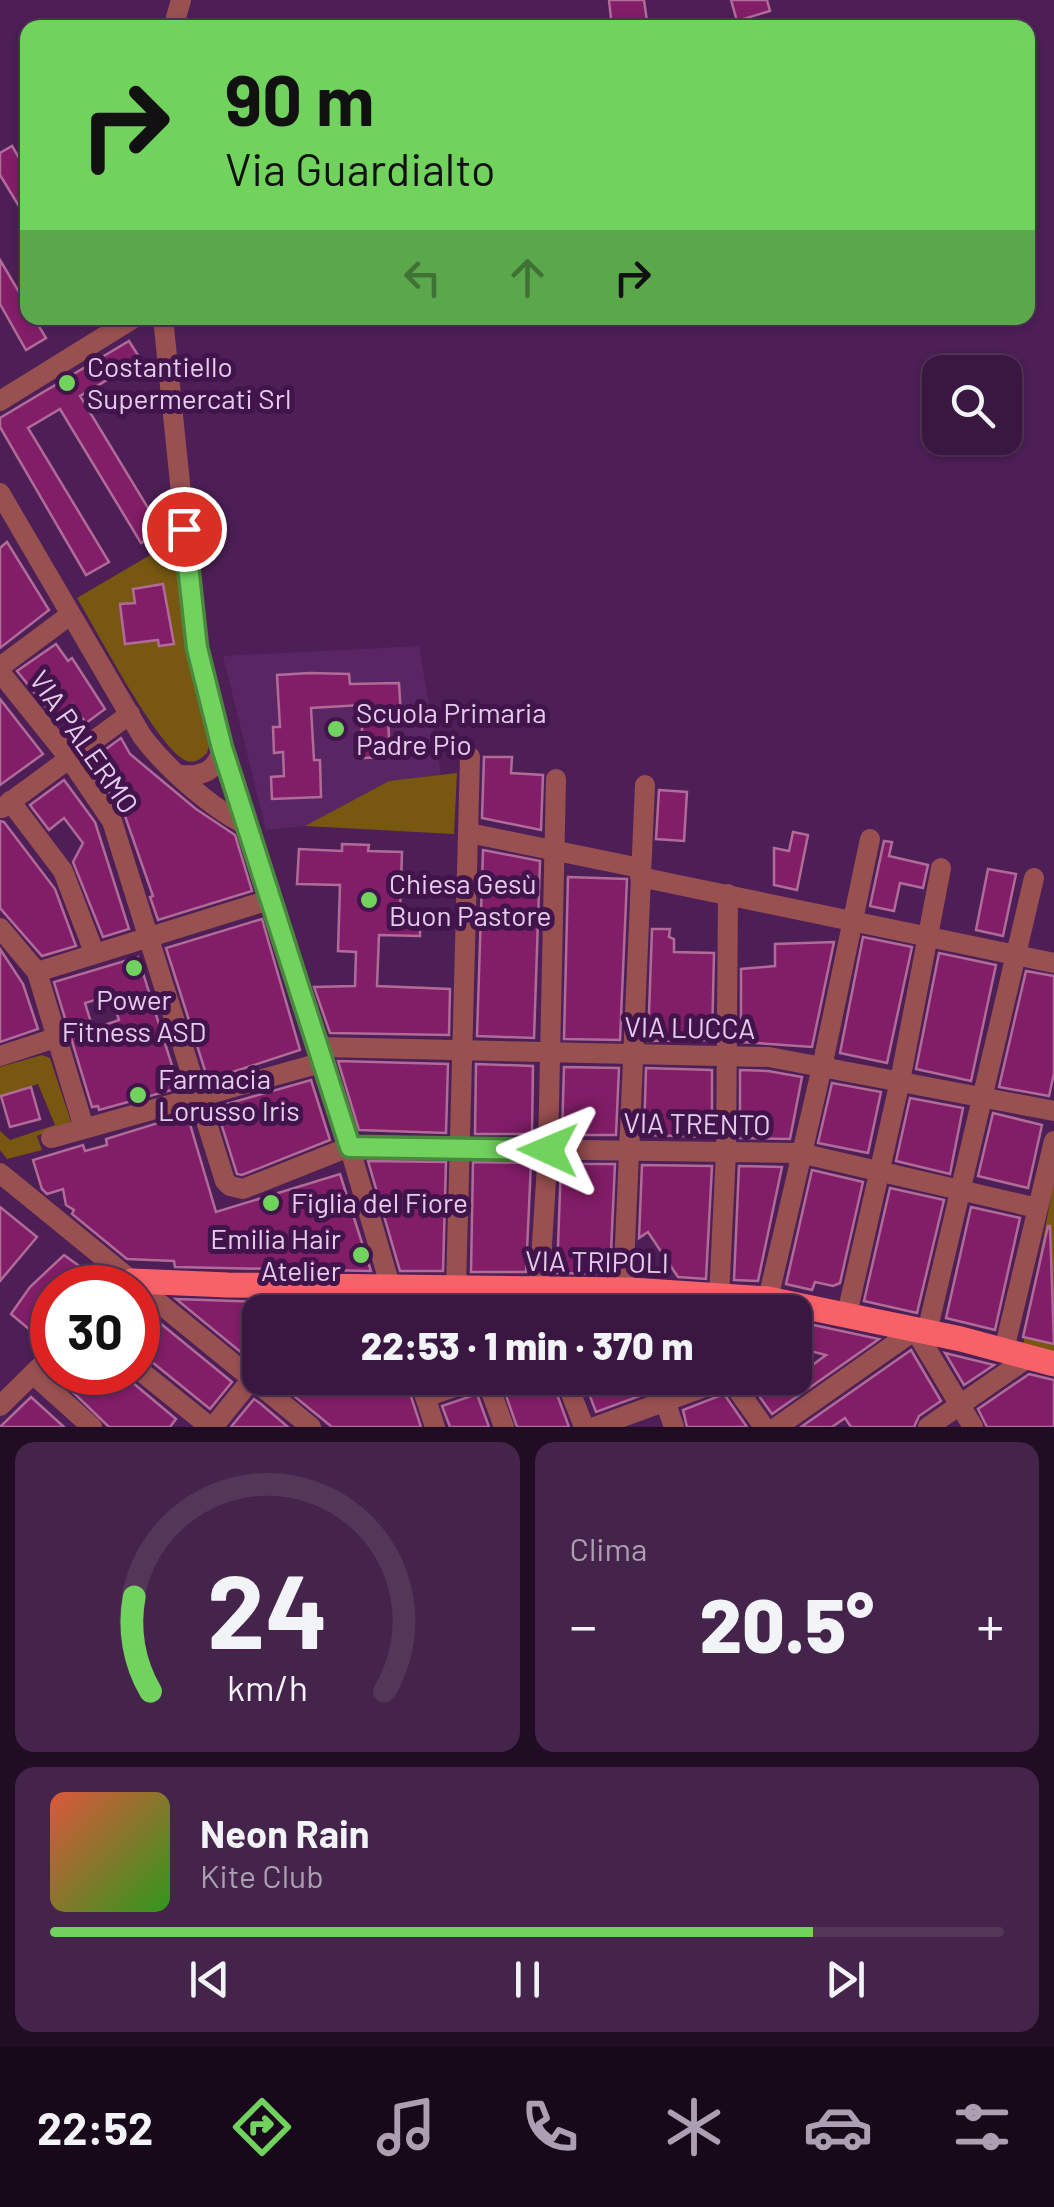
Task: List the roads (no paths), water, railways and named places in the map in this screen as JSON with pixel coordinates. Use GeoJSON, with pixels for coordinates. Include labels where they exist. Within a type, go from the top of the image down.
{"type":"FeatureCollection","features":[{"type":"Feature","properties":{"kind":"main road","name":"VIA TRIPOLI"},"geometry":{"type":"LineString","coordinates":[[160,1286],[311,1295]]}},
{"type":"Feature","properties":{"kind":"main road","name":"VIA TRIPOLI"},"geometry":{"type":"LineString","coordinates":[[812,1308],[1042,1360]]}},
{"type":"Feature","properties":{"kind":"street"},"geometry":{"type":"LineString","coordinates":[[0,401],[123,325]]}},
{"type":"Feature","properties":{"kind":"street"},"geometry":{"type":"LineString","coordinates":[[164,325],[197,648],[222,748],[322,1054],[393,1295]]}},
{"type":"Feature","properties":{"kind":"street"},"geometry":{"type":"LineString","coordinates":[[0,493],[8,524],[156,754],[246,825]]}},
{"type":"Feature","properties":{"kind":"street"},"geometry":{"type":"LineString","coordinates":[[0,670],[70,616]]}},
{"type":"Feature","properties":{"kind":"street","name":"VIA PALERMO"},"geometry":{"type":"LineString","coordinates":[[0,670],[112,821],[225,1181],[243,1188],[350,1147]]}},
{"type":"Feature","properties":{"kind":"street"},"geometry":{"type":"LineString","coordinates":[[94,952],[63,872],[5,805],[130,714]]}},
{"type":"Feature","properties":{"kind":"street"},"geometry":{"type":"LineString","coordinates":[[180,776],[207,772],[220,758],[222,748]]}},
{"type":"Feature","properties":{"kind":"street"},"geometry":{"type":"LineString","coordinates":[[460,1295],[470,757]]}},
{"type":"Feature","properties":{"kind":"street"},"geometry":{"type":"LineString","coordinates":[[542,1295],[556,779]]}},
{"type":"Feature","properties":{"kind":"street"},"geometry":{"type":"LineString","coordinates":[[630,1295],[630,1151],[645,785]]}},
{"type":"Feature","properties":{"kind":"street"},"geometry":{"type":"LineString","coordinates":[[469,833],[728,894],[1054,962]]}},
{"type":"Feature","properties":{"kind":"street"},"geometry":{"type":"LineString","coordinates":[[769,1295],[870,840]]}},
{"type":"Feature","properties":{"kind":"street"},"geometry":{"type":"LineString","coordinates":[[846,1314],[900,1081],[941,868]]}},
{"type":"Feature","properties":{"kind":"street"},"geometry":{"type":"LineString","coordinates":[[777,1427],[921,1331],[984,1097],[1034,878]]}},
{"type":"Feature","properties":{"kind":"street"},"geometry":{"type":"LineString","coordinates":[[719,1295],[726,1152],[728,894]]}},
{"type":"Feature","properties":{"kind":"street"},"geometry":{"type":"LineString","coordinates":[[37,972],[270,900]]}},
{"type":"Feature","properties":{"kind":"street"},"geometry":{"type":"LineString","coordinates":[[0,928],[37,972],[84,1128]]}},
{"type":"Feature","properties":{"kind":"street"},"geometry":{"type":"LineString","coordinates":[[0,1056],[58,1037]]}},
{"type":"Feature","properties":{"kind":"street","name":"VIA LUCCA"},"geometry":{"type":"LineString","coordinates":[[51,1138],[322,1054],[464,1050],[770,1057],[1054,1110]]}},
{"type":"Feature","properties":{"kind":"street"},"geometry":{"type":"LineString","coordinates":[[1004,1350],[1054,1141]]}},
{"type":"Feature","properties":{"kind":"street","name":"VIA TRENTO"},"geometry":{"type":"LineString","coordinates":[[350,1147],[800,1153],[1037,1208]]}},
{"type":"Feature","properties":{"kind":"street"},"geometry":{"type":"LineString","coordinates":[[4,1184],[104,1265]]}},
{"type":"Feature","properties":{"kind":"street"},"geometry":{"type":"LineString","coordinates":[[160,1309],[242,1373]]}},
{"type":"Feature","properties":{"kind":"street"},"geometry":{"type":"LineString","coordinates":[[921,1331],[972,1427]]}},
{"type":"Feature","properties":{"kind":"street"},"geometry":{"type":"LineString","coordinates":[[928,1427],[1042,1360]]}},
{"type":"Feature","properties":{"kind":"street"},"geometry":{"type":"LineString","coordinates":[[0,1406],[30,1377]]}},
{"type":"Feature","properties":{"kind":"street"},"geometry":{"type":"LineString","coordinates":[[160,1386],[211,1427],[242,1391]]}},
{"type":"Feature","properties":{"kind":"street"},"geometry":{"type":"LineString","coordinates":[[56,1395],[92,1427]]}},
{"type":"Feature","properties":{"kind":"street"},"geometry":{"type":"LineString","coordinates":[[270,1395],[310,1427]]}},
{"type":"Feature","properties":{"kind":"street"},"geometry":{"type":"LineString","coordinates":[[425,1395],[435,1427]]}},
{"type":"Feature","properties":{"kind":"street"},"geometry":{"type":"LineString","coordinates":[[491,1395],[504,1427]]}},
{"type":"Feature","properties":{"kind":"street"},"geometry":{"type":"LineString","coordinates":[[572,1395],[584,1427]]}},
{"type":"Feature","properties":{"kind":"street"},"geometry":{"type":"LineString","coordinates":[[663,1395],[674,1427]]}},
{"type":"Feature","properties":{"kind":"street"},"geometry":{"type":"LineString","coordinates":[[596,1427],[682,1395]]}},
{"type":"Feature","properties":{"kind":"street"},"geometry":{"type":"LineString","coordinates":[[741,1395],[764,1427]]}},
{"type":"Feature","properties":{"kind":"place","name":"Costantiello Supermercati Srl"},"geometry":{"type":"Point","coordinates":[67,383]}},
{"type":"Feature","properties":{"kind":"place","name":"Scuola Primaria Padre Pio"},"geometry":{"type":"Point","coordinates":[336,729]}},
{"type":"Feature","properties":{"kind":"place","name":"Chiesa Gesù Buon Pastore"},"geometry":{"type":"Point","coordinates":[369,900]}},
{"type":"Feature","properties":{"kind":"place","name":"Power Fitness ASD"},"geometry":{"type":"Point","coordinates":[134,968]}},
{"type":"Feature","properties":{"kind":"place","name":"Farmacia Lorusso Iris"},"geometry":{"type":"Point","coordinates":[138,1095]}},
{"type":"Feature","properties":{"kind":"place","name":"Figlia del Fiore"},"geometry":{"type":"Point","coordinates":[271,1203]}},
{"type":"Feature","properties":{"kind":"place","name":"Emilia Hair Atelier"},"geometry":{"type":"Point","coordinates":[361,1255]}}]}
